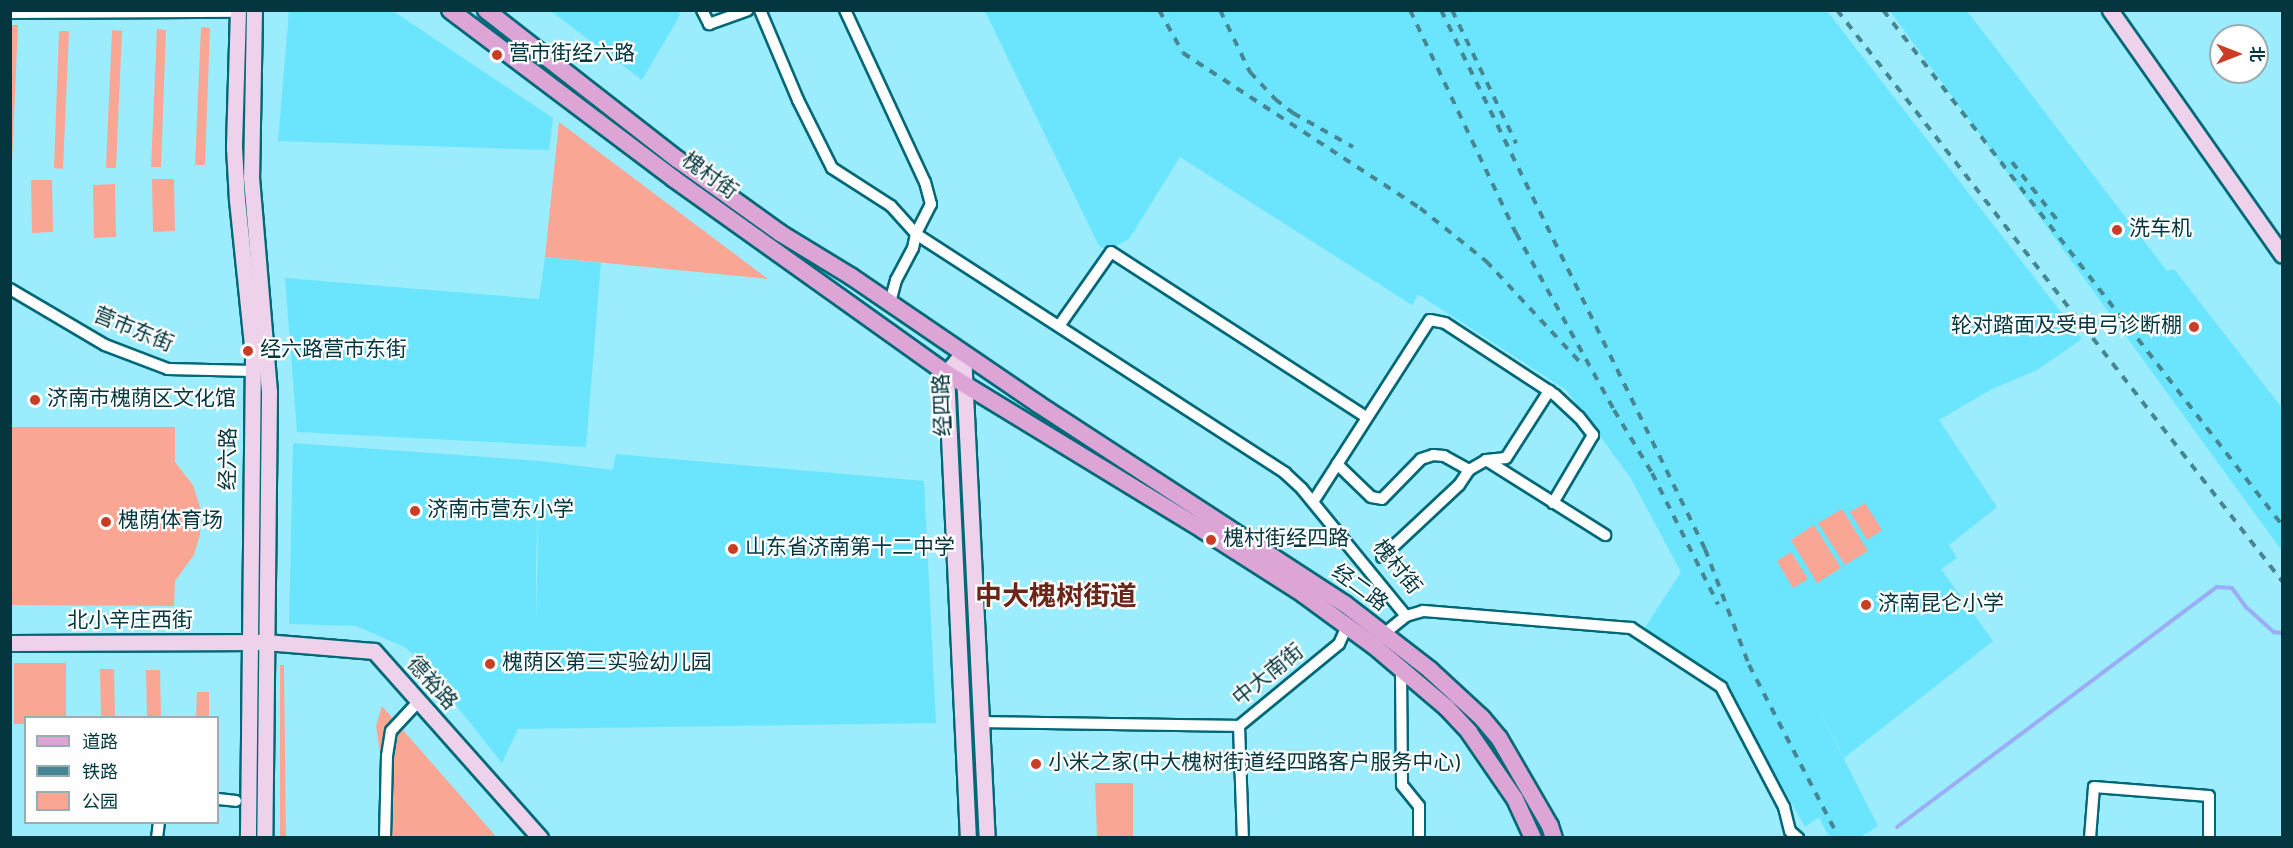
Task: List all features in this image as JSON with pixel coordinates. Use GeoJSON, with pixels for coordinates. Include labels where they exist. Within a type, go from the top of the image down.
{"type":"FeatureCollection","features":[{"type":"Feature","properties":{"kind":"main road","name":"经六路"},"geometry":{"type":"LineString","coordinates":[[254,10],[251,177],[269,392],[264,837]]}},
{"type":"Feature","properties":{"kind":"main road","name":"槐村街"},"geometry":{"type":"LineString","coordinates":[[450,10],[674,179],[946,373]]}},
{"type":"Feature","properties":{"kind":"main road","name":"槐村街"},"geometry":{"type":"LineString","coordinates":[[486,10],[677,159],[780,233],[963,353]]}},
{"type":"Feature","properties":{"kind":"main road"},"geometry":{"type":"LineString","coordinates":[[2110,10],[2283,255]]}},
{"type":"Feature","properties":{"kind":"main road","name":"经六路"},"geometry":{"type":"LineString","coordinates":[[238,11],[236,189],[252,371],[248,837]]}},
{"type":"Feature","properties":{"kind":"main road","name":"经四路"},"geometry":{"type":"LineString","coordinates":[[963,353],[946,373],[968,837]]}},
{"type":"Feature","properties":{"kind":"main road","name":"经四路"},"geometry":{"type":"LineString","coordinates":[[963,353],[987,837]]}},
{"type":"Feature","properties":{"kind":"main road","name":"经二路"},"geometry":{"type":"LineString","coordinates":[[963,353],[1345,604],[1430,670],[1482,718],[1499,738],[1550,826],[1554,837]]}},
{"type":"Feature","properties":{"kind":"main road","name":"经二路"},"geometry":{"type":"LineString","coordinates":[[946,373],[1203,530],[1303,594],[1350,628],[1447,708],[1469,732],[1515,799],[1533,837]]}},
{"type":"Feature","properties":{"kind":"main road","name":"德裕路"},"geometry":{"type":"LineString","coordinates":[[250,643],[265,642],[374,651],[540,837]]}},
{"type":"Feature","properties":{"kind":"main road","name":"北小辛庄西街"},"geometry":{"type":"LineString","coordinates":[[10,643],[250,643]]}},
{"type":"Feature","properties":{"kind":"street"},"geometry":{"type":"LineString","coordinates":[[702,10],[709,24],[748,10]]}},
{"type":"Feature","properties":{"kind":"street","name":"槐村街"},"geometry":{"type":"LineString","coordinates":[[760,10],[798,100],[832,168],[891,206],[916,234],[1286,473],[1406,616],[1384,634]]}},
{"type":"Feature","properties":{"kind":"street"},"geometry":{"type":"LineString","coordinates":[[845,10],[925,182],[931,204],[916,234],[913,248],[896,280],[890,303]]}},
{"type":"Feature","properties":{"kind":"street"},"geometry":{"type":"LineString","coordinates":[[10,13],[238,11]]}},
{"type":"Feature","properties":{"kind":"street"},"geometry":{"type":"LineString","coordinates":[[1059,326],[1111,252],[1366,417]]}},
{"type":"Feature","properties":{"kind":"street","name":"营市东街"},"geometry":{"type":"LineString","coordinates":[[10,289],[105,345],[168,369],[252,371]]}},
{"type":"Feature","properties":{"kind":"street"},"geometry":{"type":"LineString","coordinates":[[1312,502],[1430,320],[1438,320],[1548,391],[1579,417],[1593,435],[1554,503]]}},
{"type":"Feature","properties":{"kind":"street"},"geometry":{"type":"LineString","coordinates":[[1382,557],[1459,485],[1469,470],[1486,460],[1506,458],[1548,391]]}},
{"type":"Feature","properties":{"kind":"street"},"geometry":{"type":"LineString","coordinates":[[1337,464],[1371,497],[1382,500],[1421,459],[1433,455],[1444,456],[1469,470]]}},
{"type":"Feature","properties":{"kind":"street"},"geometry":{"type":"LineString","coordinates":[[1486,460],[1605,535]]}},
{"type":"Feature","properties":{"kind":"street"},"geometry":{"type":"LineString","coordinates":[[1406,616],[1423,611],[1631,628],[1720,687],[1784,807],[1790,831],[1798,837]]}},
{"type":"Feature","properties":{"kind":"street","name":"中大南街"},"geometry":{"type":"LineString","coordinates":[[1243,837],[1239,726],[1339,644],[1344,633],[1350,628]]}},
{"type":"Feature","properties":{"kind":"street"},"geometry":{"type":"LineString","coordinates":[[1401,669],[1402,785],[1419,806],[1419,837]]}},
{"type":"Feature","properties":{"kind":"street"},"geometry":{"type":"LineString","coordinates":[[386,837],[387,756],[391,731],[419,701]]}},
{"type":"Feature","properties":{"kind":"street"},"geometry":{"type":"LineString","coordinates":[[982,722],[1239,726]]}},
{"type":"Feature","properties":{"kind":"street"},"geometry":{"type":"LineString","coordinates":[[2090,837],[2094,788],[2209,796],[2209,837]]}},
{"type":"Feature","properties":{"kind":"street"},"geometry":{"type":"LineString","coordinates":[[219,800],[236,801]]}},
{"type":"Feature","properties":{"kind":"shaded area"},"geometry":{"type":"Polygon","coordinates":[[[289,11],[393,11],[553,118],[549,150],[278,141],[289,11]]]}},
{"type":"Feature","properties":{"kind":"shaded area"},"geometry":{"type":"Polygon","coordinates":[[[551,11],[678,11],[680,15],[642,80],[551,11]]]}},
{"type":"Feature","properties":{"kind":"shaded area"},"geometry":{"type":"Polygon","coordinates":[[[985,11],[1827,11],[2082,339],[2037,370],[1990,390],[1939,420],[1997,507],[1949,545],[1957,558],[1941,569],[1993,641],[1844,758],[1813,698],[1878,826],[1859,838],[1829,837],[1819,817],[1805,827],[1723,680],[1644,629],[1681,572],[1630,477],[1566,390],[1418,294],[1412,305],[1180,157],[1129,239],[1107,250],[1099,246],[985,11]]]}},
{"type":"Feature","properties":{"kind":"shaded area"},"geometry":{"type":"Polygon","coordinates":[[[1890,11],[1967,11],[2167,271],[2174,269],[2282,408],[2282,551],[1890,11]]]}},
{"type":"Feature","properties":{"kind":"shaded area"},"geometry":{"type":"Polygon","coordinates":[[[545,257],[601,263],[586,447],[297,432],[285,278],[539,299],[545,257]]]}},
{"type":"Feature","properties":{"kind":"shaded area","name":"山东省济南第十二中学"},"geometry":{"type":"Polygon","coordinates":[[[293,443],[540,461],[613,470],[616,454],[924,481],[936,723],[518,729],[502,763],[424,665],[405,647],[356,626],[289,624],[293,443]],[[539,499],[536,561],[536,619],[539,499]]]}},
{"type":"Feature","properties":{"kind":"green space"},"geometry":{"type":"Polygon","coordinates":[[[11,25],[18,25],[12,163],[10,163],[11,25]]]}},
{"type":"Feature","properties":{"kind":"green space"},"geometry":{"type":"Polygon","coordinates":[[[201,27],[210,28],[205,165],[195,165],[201,27]]]}},
{"type":"Feature","properties":{"kind":"green space"},"geometry":{"type":"Polygon","coordinates":[[[157,29],[166,30],[161,167],[151,167],[157,29]]]}},
{"type":"Feature","properties":{"kind":"green space"},"geometry":{"type":"Polygon","coordinates":[[[112,30],[122,31],[116,168],[106,168],[112,30]]]}},
{"type":"Feature","properties":{"kind":"green space"},"geometry":{"type":"Polygon","coordinates":[[[59,31],[69,31],[63,169],[54,168],[59,31]]]}},
{"type":"Feature","properties":{"kind":"green space"},"geometry":{"type":"Polygon","coordinates":[[[559,122],[768,279],[545,257],[559,122]]]}},
{"type":"Feature","properties":{"kind":"green space"},"geometry":{"type":"Polygon","coordinates":[[[152,179],[174,179],[175,231],[153,232],[152,179]]]}},
{"type":"Feature","properties":{"kind":"green space"},"geometry":{"type":"Polygon","coordinates":[[[31,180],[52,180],[53,232],[32,233],[31,180]]]}},
{"type":"Feature","properties":{"kind":"green space"},"geometry":{"type":"Polygon","coordinates":[[[115,184],[116,237],[94,238],[93,185],[115,184]]]}},
{"type":"Feature","properties":{"kind":"green space","name":"槐荫体育场"},"geometry":{"type":"Polygon","coordinates":[[[11,427],[175,427],[175,462],[193,485],[201,510],[200,534],[194,555],[175,581],[174,606],[11,605],[11,427]]]}},
{"type":"Feature","properties":{"kind":"green space"},"geometry":{"type":"Polygon","coordinates":[[[1865,503],[1882,530],[1867,540],[1850,512],[1865,503]]]}},
{"type":"Feature","properties":{"kind":"green space"},"geometry":{"type":"Polygon","coordinates":[[[1842,509],[1868,551],[1845,565],[1818,523],[1842,509]]]}},
{"type":"Feature","properties":{"kind":"green space"},"geometry":{"type":"Polygon","coordinates":[[[1814,525],[1841,568],[1817,583],[1791,540],[1814,525]]]}},
{"type":"Feature","properties":{"kind":"green space"},"geometry":{"type":"Polygon","coordinates":[[[1791,552],[1808,579],[1793,588],[1777,561],[1791,552]]]}},
{"type":"Feature","properties":{"kind":"green space"},"geometry":{"type":"Polygon","coordinates":[[[14,663],[66,663],[66,716],[24,716],[24,724],[14,724],[14,663]]]}},
{"type":"Feature","properties":{"kind":"green space"},"geometry":{"type":"Polygon","coordinates":[[[280,665],[284,665],[286,838],[280,837],[280,665]]]}},
{"type":"Feature","properties":{"kind":"green space"},"geometry":{"type":"Polygon","coordinates":[[[100,669],[114,669],[115,716],[101,716],[100,669]]]}},
{"type":"Feature","properties":{"kind":"green space"},"geometry":{"type":"Polygon","coordinates":[[[146,670],[160,670],[161,716],[147,716],[146,670]]]}},
{"type":"Feature","properties":{"kind":"green space"},"geometry":{"type":"Polygon","coordinates":[[[197,692],[209,692],[209,716],[196,716],[197,692]]]}},
{"type":"Feature","properties":{"kind":"green space"},"geometry":{"type":"Polygon","coordinates":[[[382,706],[496,837],[383,837],[382,766],[376,726],[382,706]]]}},
{"type":"Feature","properties":{"kind":"green space"},"geometry":{"type":"Polygon","coordinates":[[[1095,783],[1133,783],[1133,837],[1097,837],[1095,783]]]}},
{"type":"Feature","properties":{"kind":"waterway"},"geometry":{"type":"LineString","coordinates":[[1897,827],[2217,587],[2232,588],[2246,607],[2274,632],[2282,633]]}},
{"type":"Feature","properties":{"kind":"railway"},"geometry":{"type":"LineString","coordinates":[[1159,10],[1183,53],[1420,208],[1486,261],[1579,361]]}},
{"type":"Feature","properties":{"kind":"railway"},"geometry":{"type":"LineString","coordinates":[[1220,10],[1250,72],[1275,99],[1293,113],[1353,147]]}},
{"type":"Feature","properties":{"kind":"railway"},"geometry":{"type":"LineString","coordinates":[[1410,10],[1516,233],[1614,410],[1652,473],[1718,604]]}},
{"type":"Feature","properties":{"kind":"railway"},"geometry":{"type":"LineString","coordinates":[[1441,10],[1705,549],[1749,665],[1836,832]]}},
{"type":"Feature","properties":{"kind":"railway"},"geometry":{"type":"LineString","coordinates":[[1452,10],[1516,143]]}},
{"type":"Feature","properties":{"kind":"railway"},"geometry":{"type":"LineString","coordinates":[[1837,10],[2282,581]]}},
{"type":"Feature","properties":{"kind":"railway"},"geometry":{"type":"LineString","coordinates":[[1883,10],[2282,525]]}},
{"type":"Feature","properties":{"kind":"railway"},"geometry":{"type":"LineString","coordinates":[[2012,162],[2058,221]]}},
{"type":"Feature","properties":{"kind":"place","name":"营市街经六路"},"geometry":{"type":"Point","coordinates":[497,55]}},
{"type":"Feature","properties":{"kind":"place","name":"洗车机"},"geometry":{"type":"Point","coordinates":[2117,230]}},
{"type":"Feature","properties":{"kind":"place","name":"轮对踏面及受电弓诊断棚"},"geometry":{"type":"Point","coordinates":[2194,327]}},
{"type":"Feature","properties":{"kind":"place","name":"经六路营市东街"},"geometry":{"type":"Point","coordinates":[248,351]}},
{"type":"Feature","properties":{"kind":"place","name":"济南市槐荫区文化馆"},"geometry":{"type":"Point","coordinates":[35,400]}},
{"type":"Feature","properties":{"kind":"place","name":"济南市营东小学"},"geometry":{"type":"Point","coordinates":[415,511]}},
{"type":"Feature","properties":{"kind":"place","name":"槐荫体育场"},"geometry":{"type":"Point","coordinates":[106,522]}},
{"type":"Feature","properties":{"kind":"place","name":"槐村街经四路"},"geometry":{"type":"Point","coordinates":[1211,540]}},
{"type":"Feature","properties":{"kind":"place","name":"山东省济南第十二中学"},"geometry":{"type":"Point","coordinates":[733,549]}},
{"type":"Feature","properties":{"kind":"place","name":"济南昆仑小学"},"geometry":{"type":"Point","coordinates":[1866,605]}},
{"type":"Feature","properties":{"kind":"place","name":"槐荫区第三实验幼儿园"},"geometry":{"type":"Point","coordinates":[490,664]}},
{"type":"Feature","properties":{"kind":"place","name":"小米之家(中大槐树街道经四路客户服务中心)"},"geometry":{"type":"Point","coordinates":[1036,764]}},
{"type":"Feature","properties":{"kind":"district","name":"中大槐树街道"},"geometry":{"type":"Point","coordinates":[1056,599]}}]}
